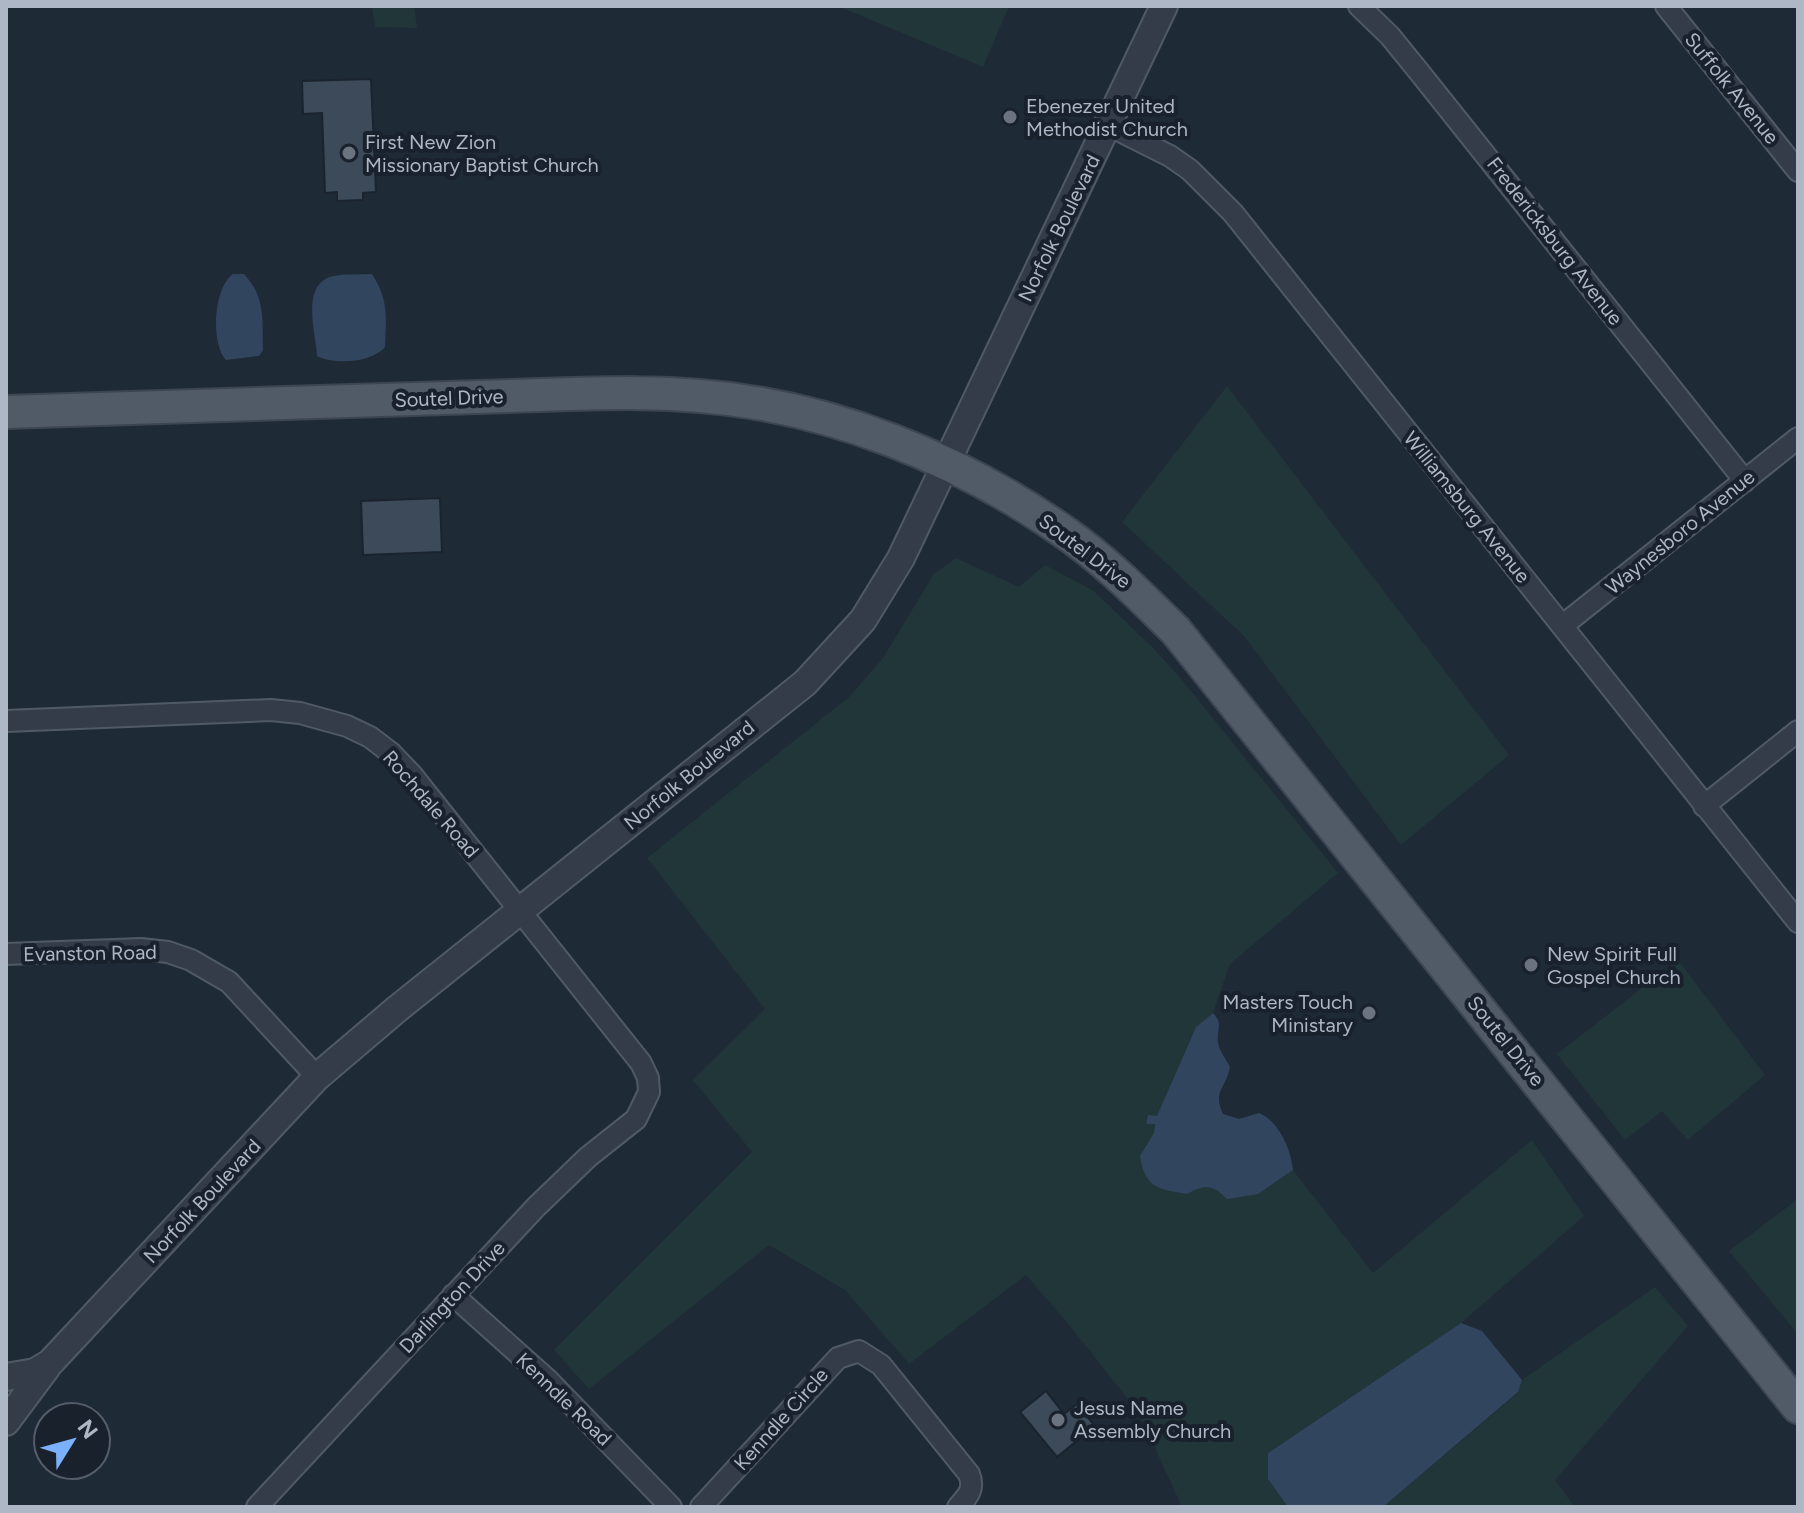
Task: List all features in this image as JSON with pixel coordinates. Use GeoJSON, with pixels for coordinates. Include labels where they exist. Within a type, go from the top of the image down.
{"type":"FeatureCollection","features":[{"type":"Feature","properties":{"kind":"main road","name":"Soutel Drive"},"geometry":{"type":"LineString","coordinates":[[6,412],[572,394],[702,396],[750,402],[818,417],[881,436],[1007,495],[1068,535],[1131,585],[1176,631],[1798,1407]]}},
{"type":"Feature","properties":{"kind":"street","name":"Norfolk Boulevard"},"geometry":{"type":"LineString","coordinates":[[6,1377],[35,1372],[50,1363],[317,1077],[397,1009],[805,683],[863,620],[883,590],[946,465],[1164,6]]}},
{"type":"Feature","properties":{"kind":"street","name":"Fredericksburg Avenue"},"geometry":{"type":"LineString","coordinates":[[1359,6],[1390,36],[1745,481]]}},
{"type":"Feature","properties":{"kind":"street","name":"Suffolk Avenue"},"geometry":{"type":"LineString","coordinates":[[1666,6],[1798,171]]}},
{"type":"Feature","properties":{"kind":"street","name":"Williamsburg Avenue"},"geometry":{"type":"LineString","coordinates":[[1108,125],[1170,156],[1213,192],[1798,922]]}},
{"type":"Feature","properties":{"kind":"street","name":"Waynesboro Avenue"},"geometry":{"type":"LineString","coordinates":[[1562,626],[1798,438]]}},
{"type":"Feature","properties":{"kind":"street","name":"Rochdale Road"},"geometry":{"type":"LineString","coordinates":[[6,721],[271,710],[312,715],[370,737],[412,775],[641,1063],[648,1078],[649,1092]]}},
{"type":"Feature","properties":{"kind":"street"},"geometry":{"type":"LineString","coordinates":[[1704,806],[1798,731]]}},
{"type":"Feature","properties":{"kind":"street","name":"Evanston Road"},"geometry":{"type":"LineString","coordinates":[[6,954],[141,949],[168,952],[191,960],[229,982],[317,1077]]}},
{"type":"Feature","properties":{"kind":"street","name":"Darlington Drive"},"geometry":{"type":"LineString","coordinates":[[257,1507],[536,1207],[588,1157],[636,1119],[649,1092]]}},
{"type":"Feature","properties":{"kind":"street","name":"Kenndle Road"},"geometry":{"type":"LineString","coordinates":[[453,1295],[549,1381],[671,1507]]}},
{"type":"Feature","properties":{"kind":"street","name":"Kenndle Circle"},"geometry":{"type":"LineString","coordinates":[[701,1507],[838,1358],[859,1351],[881,1365],[969,1474],[973,1483],[971,1491],[958,1507]]}},
{"type":"Feature","properties":{"kind":"street"},"geometry":{"type":"LineString","coordinates":[[6,1422],[50,1363]]}},
{"type":"Feature","properties":{"kind":"green space"},"geometry":{"type":"Polygon","coordinates":[[[372,6],[414,6],[417,28],[375,27],[372,6]]]}},
{"type":"Feature","properties":{"kind":"green space"},"geometry":{"type":"Polygon","coordinates":[[[838,6],[1009,6],[983,67],[838,6]]]}},
{"type":"Feature","properties":{"kind":"green space"},"geometry":{"type":"Polygon","coordinates":[[[1227,386],[1509,755],[1401,845],[1244,636],[1122,522],[1227,386]]]}},
{"type":"Feature","properties":{"kind":"green space"},"geometry":{"type":"Polygon","coordinates":[[[956,558],[1019,587],[1045,565],[1094,591],[1178,675],[1338,873],[1230,964],[1213,1013],[1196,1027],[1157,1117],[1148,1116],[1146,1124],[1155,1124],[1154,1133],[1201,1186],[1258,1194],[1293,1170],[1373,1273],[1532,1140],[1584,1216],[1461,1323],[1268,1453],[1268,1479],[1288,1507],[1182,1507],[1139,1413],[1026,1275],[909,1364],[845,1290],[769,1245],[589,1389],[554,1350],[752,1152],[693,1080],[765,1009],[647,858],[849,697],[883,658],[933,575],[956,558]]]}},
{"type":"Feature","properties":{"kind":"green space"},"geometry":{"type":"Polygon","coordinates":[[[1678,960],[1765,1075],[1688,1140],[1662,1111],[1625,1140],[1557,1054],[1678,960]]]}},
{"type":"Feature","properties":{"kind":"green space"},"geometry":{"type":"Polygon","coordinates":[[[1798,1199],[1798,1334],[1729,1251],[1798,1199]]]}},
{"type":"Feature","properties":{"kind":"green space"},"geometry":{"type":"Polygon","coordinates":[[[1655,1287],[1688,1326],[1555,1480],[1575,1507],[1383,1507],[1518,1393],[1522,1380],[1655,1287]]]}},
{"type":"Feature","properties":{"kind":"water"},"geometry":{"type":"Polygon","coordinates":[[[233,274],[244,274],[256,292],[261,309],[263,350],[259,356],[226,360],[218,341],[216,316],[222,291],[233,274]]]}},
{"type":"Feature","properties":{"kind":"water"},"geometry":{"type":"Polygon","coordinates":[[[372,274],[384,301],[385,347],[371,356],[352,361],[333,361],[317,356],[312,314],[319,284],[337,275],[372,274]]]}},
{"type":"Feature","properties":{"kind":"water"},"geometry":{"type":"Polygon","coordinates":[[[1213,1013],[1219,1024],[1219,1046],[1230,1067],[1219,1095],[1223,1114],[1239,1119],[1259,1113],[1266,1117],[1283,1137],[1293,1170],[1258,1194],[1227,1199],[1208,1188],[1187,1194],[1154,1185],[1145,1175],[1140,1156],[1154,1133],[1155,1124],[1146,1124],[1148,1115],[1157,1116],[1196,1027],[1213,1013]]]}},
{"type":"Feature","properties":{"kind":"water"},"geometry":{"type":"Polygon","coordinates":[[[1461,1323],[1482,1331],[1522,1380],[1518,1392],[1383,1507],[1288,1507],[1268,1479],[1268,1453],[1461,1323]]]}},
{"type":"Feature","properties":{"kind":"building","name":"First New Zion Missionary Baptist Church"},"geometry":{"type":"Polygon","coordinates":[[[371,79],[376,192],[363,193],[363,200],[337,201],[337,192],[325,193],[322,113],[303,114],[302,81],[371,79]]]}},
{"type":"Feature","properties":{"kind":"building"},"geometry":{"type":"Polygon","coordinates":[[[440,498],[442,552],[363,555],[361,501],[440,498]]]}},
{"type":"Feature","properties":{"kind":"building","name":"Jesus Name Assembly Church"},"geometry":{"type":"Polygon","coordinates":[[[1046,1391],[1064,1414],[1077,1404],[1095,1426],[1057,1457],[1020,1412],[1046,1391]]]}},
{"type":"Feature","properties":{"kind":"place","name":"Ebenezer United Methodist Church"},"geometry":{"type":"Point","coordinates":[1010,117]}},
{"type":"Feature","properties":{"kind":"place","name":"First New Zion Missionary Baptist Church"},"geometry":{"type":"Point","coordinates":[349,153]}},
{"type":"Feature","properties":{"kind":"place","name":"New Spirit Full Gospel Church"},"geometry":{"type":"Point","coordinates":[1531,965]}},
{"type":"Feature","properties":{"kind":"place","name":"Masters Touch Ministary"},"geometry":{"type":"Point","coordinates":[1369,1013]}},
{"type":"Feature","properties":{"kind":"place","name":"Jesus Name Assembly Church"},"geometry":{"type":"Point","coordinates":[1058,1420]}}]}
